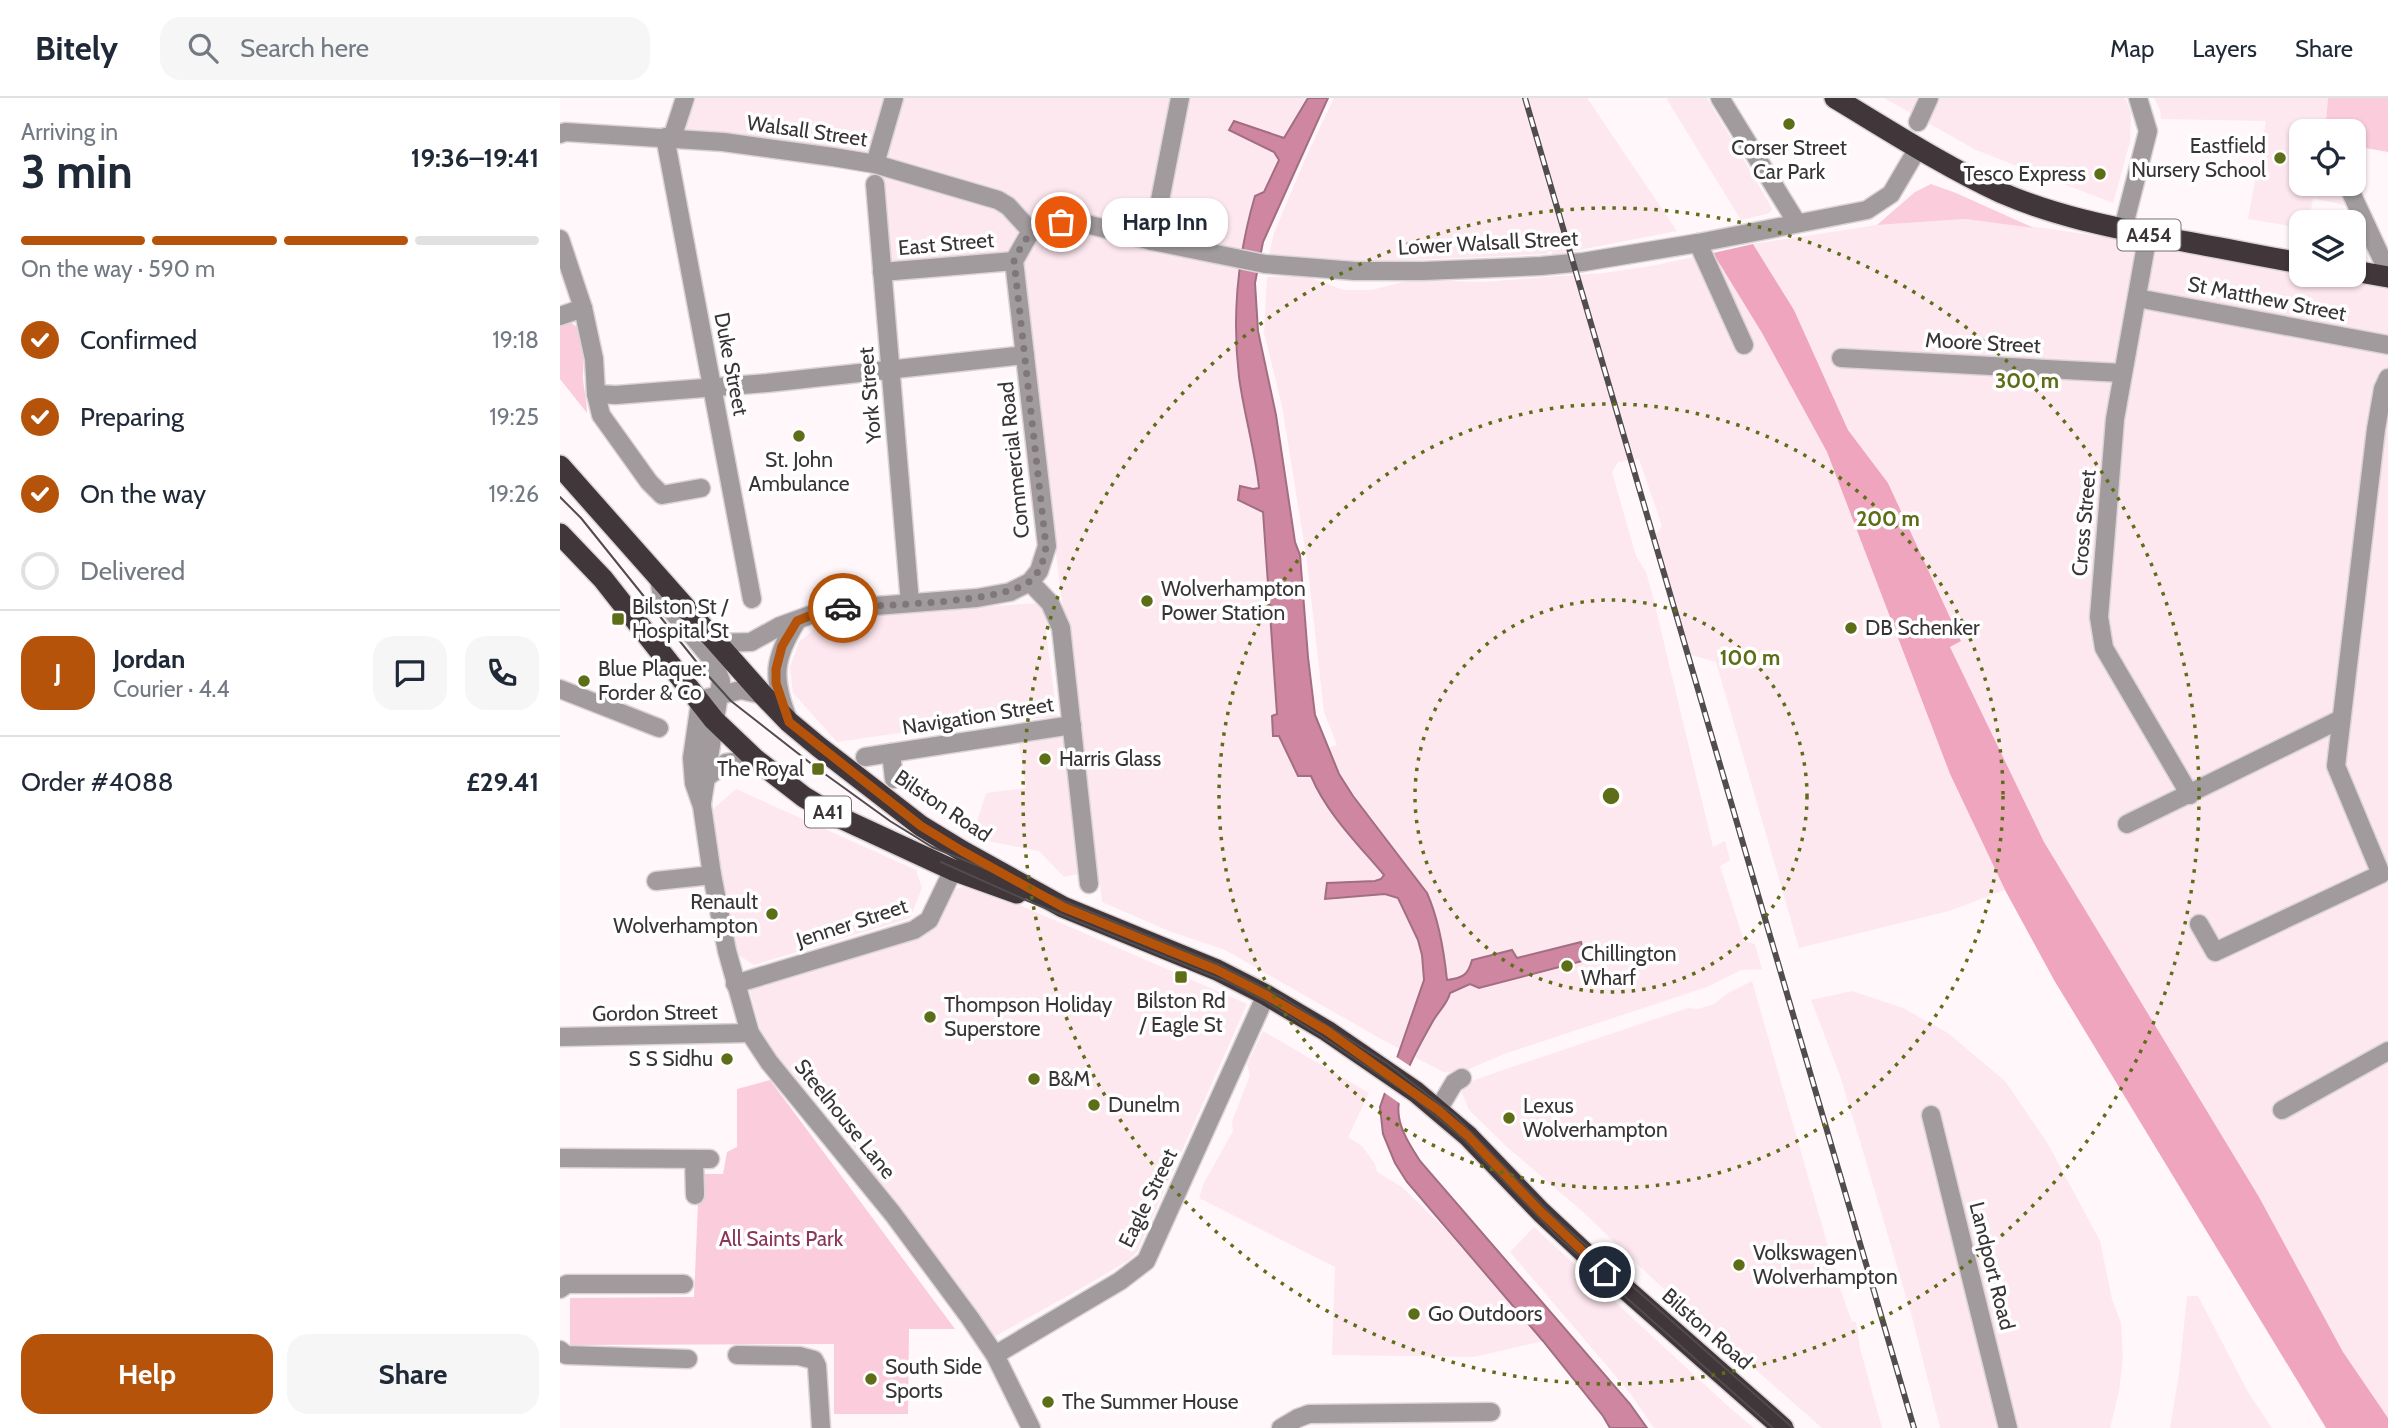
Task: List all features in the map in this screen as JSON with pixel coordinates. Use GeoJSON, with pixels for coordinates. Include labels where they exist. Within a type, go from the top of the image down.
{"type":"FeatureCollection","features":[{"type":"Feature","properties":{"kind":"highway","name":"A454"},"geometry":{"type":"LineString","coordinates":[[1835,98],[1917,148],[2020,200],[2067,217],[2289,261]]}},
{"type":"Feature","properties":{"kind":"highway"},"geometry":{"type":"LineString","coordinates":[[2366,272],[2388,274]]}},
{"type":"Feature","properties":{"kind":"highway","name":"Bilston Road"},"geometry":{"type":"LineString","coordinates":[[560,466],[659,580],[789,722],[921,826],[1063,907],[1217,970],[1266,995],[1385,1070],[1438,1110],[1588,1256],[1783,1428]]}},
{"type":"Feature","properties":{"kind":"highway","name":"A41"},"geometry":{"type":"LineString","coordinates":[[560,534],[603,579],[714,720],[755,759],[804,797],[834,815],[953,870],[982,882],[1063,907]]}},
{"type":"Feature","properties":{"kind":"street"},"geometry":{"type":"LineString","coordinates":[[669,138],[685,98]]}},
{"type":"Feature","properties":{"kind":"street"},"geometry":{"type":"LineString","coordinates":[[875,164],[894,98]]}},
{"type":"Feature","properties":{"kind":"street"},"geometry":{"type":"LineString","coordinates":[[1152,241],[1180,98]]}},
{"type":"Feature","properties":{"kind":"street"},"geometry":{"type":"LineString","coordinates":[[1720,98],[1797,223]]}},
{"type":"Feature","properties":{"kind":"street"},"geometry":{"type":"LineString","coordinates":[[1918,122],[1929,98]]}},
{"type":"Feature","properties":{"kind":"street"},"geometry":{"type":"LineString","coordinates":[[2123,229],[2148,131],[2138,98]]}},
{"type":"Feature","properties":{"kind":"street","name":"Walsall Street"},"geometry":{"type":"LineString","coordinates":[[560,134],[565,132],[723,142],[875,164],[998,200],[1009,206],[1031,231]]}},
{"type":"Feature","properties":{"kind":"street","name":"Duke Street"},"geometry":{"type":"LineString","coordinates":[[669,138],[752,599]]}},
{"type":"Feature","properties":{"kind":"street","name":"Lower Walsall Street"},"geometry":{"type":"LineString","coordinates":[[1031,231],[1046,224],[1074,221],[1152,241],[1265,264],[1369,271],[1541,266],[1597,260],[1698,243],[1867,210],[1891,194],[1917,148]]}},
{"type":"Feature","properties":{"kind":"street","name":"York Street"},"geometry":{"type":"LineString","coordinates":[[875,184],[910,603]]}},
{"type":"Feature","properties":{"kind":"street"},"geometry":{"type":"LineString","coordinates":[[2352,196],[2388,274]]}},
{"type":"Feature","properties":{"kind":"street"},"geometry":{"type":"LineString","coordinates":[[1014,261],[1031,231]]}},
{"type":"Feature","properties":{"kind":"street","name":"Cross Street"},"geometry":{"type":"LineString","coordinates":[[2148,234],[2115,419],[2099,617],[2104,648],[2190,795]]}},
{"type":"Feature","properties":{"kind":"street"},"geometry":{"type":"LineString","coordinates":[[560,239],[583,309],[594,359],[596,394],[601,415],[649,482],[662,495],[701,488]]}},
{"type":"Feature","properties":{"kind":"street"},"geometry":{"type":"LineString","coordinates":[[1698,243],[1744,345]]}},
{"type":"Feature","properties":{"kind":"street","name":"East Street"},"geometry":{"type":"LineString","coordinates":[[882,272],[1014,261]]}},
{"type":"Feature","properties":{"kind":"street","name":"Commercial Road"},"geometry":{"type":"LineString","coordinates":[[1014,261],[1046,546],[1043,562],[1030,582]]}},
{"type":"Feature","properties":{"kind":"street","name":"St Matthew Street"},"geometry":{"type":"LineString","coordinates":[[2137,298],[2388,345]]}},
{"type":"Feature","properties":{"kind":"street"},"geometry":{"type":"LineString","coordinates":[[560,316],[583,309]]}},
{"type":"Feature","properties":{"kind":"street"},"geometry":{"type":"LineString","coordinates":[[596,394],[615,395],[767,383],[1025,355]]}},
{"type":"Feature","properties":{"kind":"street","name":"Moore Street"},"geometry":{"type":"LineString","coordinates":[[1841,358],[2122,373]]}},
{"type":"Feature","properties":{"kind":"street"},"geometry":{"type":"LineString","coordinates":[[2199,925],[2215,952],[2381,874],[2336,766],[2376,429],[2383,389],[2388,378]]}},
{"type":"Feature","properties":{"kind":"street","name":"Steelhouse Lane"},"geometry":{"type":"LineString","coordinates":[[659,580],[663,600],[719,672],[721,681],[702,806]]}},
{"type":"Feature","properties":{"kind":"street"},"geometry":{"type":"LineString","coordinates":[[717,643],[751,642],[780,626],[824,610],[977,598],[1010,592],[1030,582],[1050,603],[1061,628],[1089,884]]}},
{"type":"Feature","properties":{"kind":"street"},"geometry":{"type":"LineString","coordinates":[[789,722],[778,692],[776,669],[782,646],[797,621]]}},
{"type":"Feature","properties":{"kind":"street"},"geometry":{"type":"LineString","coordinates":[[560,689],[659,728]]}},
{"type":"Feature","properties":{"kind":"street"},"geometry":{"type":"LineString","coordinates":[[700,703],[705,697],[741,690],[763,695]]}},
{"type":"Feature","properties":{"kind":"street","name":"Steelhouse Lane"},"geometry":{"type":"LineString","coordinates":[[700,703],[692,758],[694,783],[702,806],[712,875],[735,984],[750,1033],[769,1062],[893,1213],[970,1318],[995,1355],[1031,1428]]}},
{"type":"Feature","properties":{"kind":"street"},"geometry":{"type":"LineString","coordinates":[[2127,824],[2341,719]]}},
{"type":"Feature","properties":{"kind":"street","name":"Navigation Street"},"geometry":{"type":"LineString","coordinates":[[865,757],[1072,725]]}},
{"type":"Feature","properties":{"kind":"street","name":"Navigation Street"},"geometry":{"type":"LineString","coordinates":[[891,753],[894,779]]}},
{"type":"Feature","properties":{"kind":"street"},"geometry":{"type":"LineString","coordinates":[[706,777],[726,763],[755,759]]}},
{"type":"Feature","properties":{"kind":"street","name":"Jenner Street"},"geometry":{"type":"LineString","coordinates":[[735,984],[914,930],[929,920],[953,870]]}},
{"type":"Feature","properties":{"kind":"street"},"geometry":{"type":"LineString","coordinates":[[656,881],[712,875]]}},
{"type":"Feature","properties":{"kind":"street","name":"Eagle Street"},"geometry":{"type":"LineString","coordinates":[[995,1355],[1120,1281],[1146,1261],[1266,995]]}},
{"type":"Feature","properties":{"kind":"street","name":"Gordon Street"},"geometry":{"type":"LineString","coordinates":[[560,1037],[750,1033]]}},
{"type":"Feature","properties":{"kind":"street"},"geometry":{"type":"LineString","coordinates":[[2281,1110],[2388,1051]]}},
{"type":"Feature","properties":{"kind":"street"},"geometry":{"type":"LineString","coordinates":[[1438,1110],[1454,1083],[1462,1078]]}},
{"type":"Feature","properties":{"kind":"street","name":"Landport Road"},"geometry":{"type":"LineString","coordinates":[[1931,1115],[2008,1428]]}},
{"type":"Feature","properties":{"kind":"street"},"geometry":{"type":"LineString","coordinates":[[560,1158],[702,1159],[695,1195]]}},
{"type":"Feature","properties":{"kind":"street"},"geometry":{"type":"LineString","coordinates":[[560,1289],[567,1284],[684,1284]]}},
{"type":"Feature","properties":{"kind":"street"},"geometry":{"type":"LineString","coordinates":[[560,1350],[566,1356],[688,1359]]}},
{"type":"Feature","properties":{"kind":"street"},"geometry":{"type":"LineString","coordinates":[[737,1355],[799,1356],[814,1360],[817,1366],[821,1428]]}},
{"type":"Feature","properties":{"kind":"street"},"geometry":{"type":"LineString","coordinates":[[1281,1428],[1309,1414],[1350,1421],[1465,1420],[1491,1412]]}},
{"type":"Feature","properties":{"kind":"shaded area"},"geometry":{"type":"Polygon","coordinates":[[[687,98],[1308,98],[1288,135],[1244,235],[1237,310],[1243,391],[1259,488],[1253,489],[1263,511],[1277,714],[1272,716],[1273,735],[1279,735],[1290,759],[1337,745],[1324,712],[1307,561],[1282,406],[1264,333],[1267,277],[1305,276],[1344,290],[1371,290],[1411,280],[1481,282],[1604,273],[1713,253],[1762,333],[1827,452],[1950,774],[2005,890],[1949,911],[1799,948],[1716,662],[1691,655],[1655,535],[1662,526],[1639,459],[1618,462],[1612,472],[1636,556],[1646,572],[1653,597],[1713,847],[1725,841],[1730,860],[1720,866],[1744,941],[1755,944],[1762,969],[1741,970],[1707,987],[1504,1054],[1460,1073],[1443,1072],[1225,950],[1169,931],[1102,902],[1100,883],[1080,884],[1078,874],[1064,877],[1039,851],[972,838],[986,793],[1026,788],[1018,736],[1081,730],[1061,595],[1020,258],[886,268],[880,193],[882,160],[678,130],[687,98]]]}},
{"type":"Feature","properties":{"kind":"shaded area"},"geometry":{"type":"Polygon","coordinates":[[[1308,98],[1328,98],[1263,242],[1255,283],[1258,331],[1276,415],[1295,542],[1300,555],[1315,715],[1339,774],[1427,893],[1435,914],[1447,980],[1464,975],[1472,960],[1512,950],[1517,958],[1581,942],[1586,960],[1479,988],[1470,984],[1450,993],[1421,1042],[1404,1080],[1398,1105],[1400,1123],[1420,1161],[1630,1404],[1647,1428],[1610,1428],[1543,1341],[1407,1182],[1395,1163],[1383,1134],[1380,1107],[1424,980],[1418,940],[1398,898],[1385,894],[1325,899],[1327,883],[1375,881],[1384,875],[1334,816],[1311,776],[1298,776],[1279,736],[1273,736],[1272,716],[1277,714],[1263,512],[1238,500],[1240,486],[1259,488],[1239,377],[1236,332],[1238,286],[1249,218],[1255,196],[1264,192],[1279,160],[1274,152],[1229,130],[1234,121],[1284,138],[1308,98]]]}},
{"type":"Feature","properties":{"kind":"shaded area"},"geometry":{"type":"Polygon","coordinates":[[[1334,98],[1587,98],[1677,231],[1558,254],[1549,251],[1546,254],[1365,262],[1269,254],[1274,233],[1334,98]]]}},
{"type":"Feature","properties":{"kind":"shaded area"},"geometry":{"type":"Polygon","coordinates":[[[1666,98],[1707,98],[1768,201],[1772,209],[1770,213],[1741,220],[1666,98]]]}},
{"type":"Feature","properties":{"kind":"shaded area"},"geometry":{"type":"Polygon","coordinates":[[[1884,98],[2125,98],[2131,112],[2130,142],[2113,203],[1976,150],[1884,98]]]}},
{"type":"Feature","properties":{"kind":"shaded area"},"geometry":{"type":"Polygon","coordinates":[[[2154,98],[2328,98],[2326,119],[2289,119],[2289,196],[2344,196],[2348,206],[2313,198],[2311,210],[2289,210],[2289,226],[2248,219],[2266,121],[2161,119],[2154,98]]]}},
{"type":"Feature","properties":{"kind":"shaded area"},"geometry":{"type":"Polygon","coordinates":[[[1965,219],[2051,229],[2289,270],[2289,287],[2366,287],[2366,283],[2388,287],[2388,1418],[2343,1352],[2259,1197],[2044,842],[1950,647],[1961,640],[1888,483],[1848,430],[1794,310],[1753,244],[1877,225],[1965,219]]]}},
{"type":"Feature","properties":{"kind":"shaded area"},"geometry":{"type":"Polygon","coordinates":[[[1753,244],[1794,310],[1848,430],[1888,483],[1961,641],[1950,647],[2044,842],[2259,1197],[2343,1352],[2388,1418],[2388,1428],[2326,1428],[2054,980],[2005,890],[1950,774],[1827,452],[1762,333],[1713,253],[1753,244]]]}},
{"type":"Feature","properties":{"kind":"shaded area"},"geometry":{"type":"Polygon","coordinates":[[[1039,603],[1048,612],[1046,632],[1057,717],[969,723],[837,742],[793,693],[790,667],[799,642],[829,617],[1039,603]]]}},
{"type":"Feature","properties":{"kind":"shaded area"},"geometry":{"type":"Polygon","coordinates":[[[736,789],[916,870],[922,888],[910,918],[754,965],[735,953],[719,867],[713,809],[736,789]]]}},
{"type":"Feature","properties":{"kind":"shaded area"},"geometry":{"type":"Polygon","coordinates":[[[971,884],[1247,1004],[1137,1252],[1129,1260],[1087,1285],[992,1338],[837,1124],[763,1040],[749,987],[928,931],[953,890],[971,884]]]}},
{"type":"Feature","properties":{"kind":"shaded area"},"geometry":{"type":"Polygon","coordinates":[[[1752,981],[1840,1288],[1852,1322],[1856,1322],[1860,1348],[1882,1428],[1822,1428],[1507,1147],[1469,1110],[1460,1088],[1464,1084],[1500,1071],[1688,1008],[1698,1009],[1714,1004],[1728,993],[1752,981]]]}},
{"type":"Feature","properties":{"kind":"shaded area"},"geometry":{"type":"Polygon","coordinates":[[[1852,991],[1903,1008],[1948,1033],[2005,1081],[2048,1144],[2100,1241],[2112,1299],[2121,1323],[2123,1358],[2110,1428],[1940,1428],[1912,1317],[1860,1141],[1840,1076],[1811,1000],[1852,991]]]}},
{"type":"Feature","properties":{"kind":"shaded area"},"geometry":{"type":"Polygon","coordinates":[[[1263,1031],[1369,1093],[1348,1137],[1362,1146],[1375,1164],[1377,1172],[1402,1187],[1447,1231],[1543,1341],[1474,1357],[1332,1355],[1335,1267],[1199,1198],[1204,1183],[1233,1131],[1232,1122],[1250,1075],[1247,1064],[1263,1031]]]}},
{"type":"Feature","properties":{"kind":"shaded area"},"geometry":{"type":"Polygon","coordinates":[[[1534,1227],[1754,1428],[1654,1428],[1630,1393],[1510,1252],[1534,1227]]]}},
{"type":"Feature","properties":{"kind":"shaded area"},"geometry":{"type":"Polygon","coordinates":[[[2187,1296],[2198,1296],[2249,1394],[2272,1428],[2170,1428],[2187,1296]]]}},
{"type":"Feature","properties":{"kind":"green space"},"geometry":{"type":"Polygon","coordinates":[[[2328,98],[2388,98],[2388,152],[2366,148],[2366,119],[2326,119],[2328,98]]]}},
{"type":"Feature","properties":{"kind":"green space"},"geometry":{"type":"Polygon","coordinates":[[[1931,184],[2034,228],[1965,219],[1877,225],[1915,192],[1931,184]]]}},
{"type":"Feature","properties":{"kind":"green space"},"geometry":{"type":"Polygon","coordinates":[[[565,322],[578,329],[583,344],[587,413],[560,379],[560,325],[565,322]]]}},
{"type":"Feature","properties":{"kind":"green space","name":"All Saints Park"},"geometry":{"type":"Polygon","coordinates":[[[770,1080],[955,1329],[909,1329],[908,1414],[834,1414],[834,1344],[570,1345],[570,1298],[694,1297],[698,1204],[703,1174],[723,1174],[727,1152],[737,1147],[737,1089],[770,1080]]]}},
{"type":"Feature","properties":{"kind":"pier"},"geometry":{"type":"Polygon","coordinates":[[[1395,1056],[1413,1068],[1402,1105],[1382,1091],[1395,1056]]]}},
{"type":"Feature","properties":{"kind":"tram line"},"geometry":{"type":"LineString","coordinates":[[560,497],[581,518],[731,701],[818,769],[890,821],[932,847],[1220,965],[1282,997],[1388,1064],[1455,1116],[1554,1217],[1793,1428]]}},
{"type":"Feature","properties":{"kind":"tram line"},"geometry":{"type":"LineString","coordinates":[[941,862],[1028,901],[1230,983],[1321,1036],[1414,1098],[1463,1139],[1557,1236],[1773,1428]]}},
{"type":"Feature","properties":{"kind":"railway"},"geometry":{"type":"LineString","coordinates":[[1525,98],[1914,1428]]}},
{"type":"Feature","properties":{"kind":"way so far"},"geometry":{"type":"LineString","coordinates":[[843,608],[977,598],[1010,592],[1030,582],[1039,571],[1046,546],[1014,261],[1020,246],[1031,231],[1046,224],[1061,222]]}},
{"type":"Feature","properties":{"kind":"place","name":"Corser Street Car Park"},"geometry":{"type":"Point","coordinates":[1789,124]}},
{"type":"Feature","properties":{"kind":"place","name":"Eastfield Nursery School"},"geometry":{"type":"Point","coordinates":[2280,158]}},
{"type":"Feature","properties":{"kind":"place","name":"Tesco Express"},"geometry":{"type":"Point","coordinates":[2100,174]}},
{"type":"Feature","properties":{"kind":"place","name":"Harp Inn"},"geometry":{"type":"Point","coordinates":[1061,222]}},
{"type":"Feature","properties":{"kind":"place","name":"St. John Ambulance"},"geometry":{"type":"Point","coordinates":[799,436]}},
{"type":"Feature","properties":{"kind":"place","name":"Wolverhampton Power Station"},"geometry":{"type":"Point","coordinates":[1147,601]}},
{"type":"Feature","properties":{"kind":"place","name":"Bilston St / Hospital St"},"geometry":{"type":"Point","coordinates":[618,619]}},
{"type":"Feature","properties":{"kind":"place","name":"DB Schenker"},"geometry":{"type":"Point","coordinates":[1851,628]}},
{"type":"Feature","properties":{"kind":"place","name":"Blue Plaque: Forder & Co"},"geometry":{"type":"Point","coordinates":[584,681]}},
{"type":"Feature","properties":{"kind":"place","name":"Harris Glass"},"geometry":{"type":"Point","coordinates":[1045,759]}},
{"type":"Feature","properties":{"kind":"place","name":"The Royal"},"geometry":{"type":"Point","coordinates":[818,769]}},
{"type":"Feature","properties":{"kind":"place","name":"Renault Wolverhampton"},"geometry":{"type":"Point","coordinates":[772,914]}},
{"type":"Feature","properties":{"kind":"place","name":"Chillington Wharf"},"geometry":{"type":"Point","coordinates":[1567,966]}},
{"type":"Feature","properties":{"kind":"place","name":"Bilston Rd / Eagle St"},"geometry":{"type":"Point","coordinates":[1181,977]}},
{"type":"Feature","properties":{"kind":"place","name":"Thompson Holiday Superstore"},"geometry":{"type":"Point","coordinates":[930,1017]}},
{"type":"Feature","properties":{"kind":"place","name":"S S Sidhu"},"geometry":{"type":"Point","coordinates":[727,1059]}},
{"type":"Feature","properties":{"kind":"place","name":"B&M"},"geometry":{"type":"Point","coordinates":[1034,1079]}},
{"type":"Feature","properties":{"kind":"place","name":"Dunelm"},"geometry":{"type":"Point","coordinates":[1094,1105]}},
{"type":"Feature","properties":{"kind":"place","name":"Lexus Wolverhampton"},"geometry":{"type":"Point","coordinates":[1509,1118]}},
{"type":"Feature","properties":{"kind":"place","name":"Volkswagen Wolverhampton"},"geometry":{"type":"Point","coordinates":[1739,1265]}},
{"type":"Feature","properties":{"kind":"place","name":"Go Outdoors"},"geometry":{"type":"Point","coordinates":[1414,1314]}},
{"type":"Feature","properties":{"kind":"place","name":"South Side Sports"},"geometry":{"type":"Point","coordinates":[871,1379]}},
{"type":"Feature","properties":{"kind":"place","name":"The Summer House"},"geometry":{"type":"Point","coordinates":[1048,1402]}},
{"type":"Feature","properties":{"kind":"route"},"geometry":{"type":"LineString","coordinates":[[843,608],[824,610],[797,621],[782,646],[776,669],[776,683],[789,722],[921,826],[962,851],[1063,907],[1217,970],[1327,1031],[1416,1093],[1468,1136],[1541,1212],[1605,1272]]}}]}
